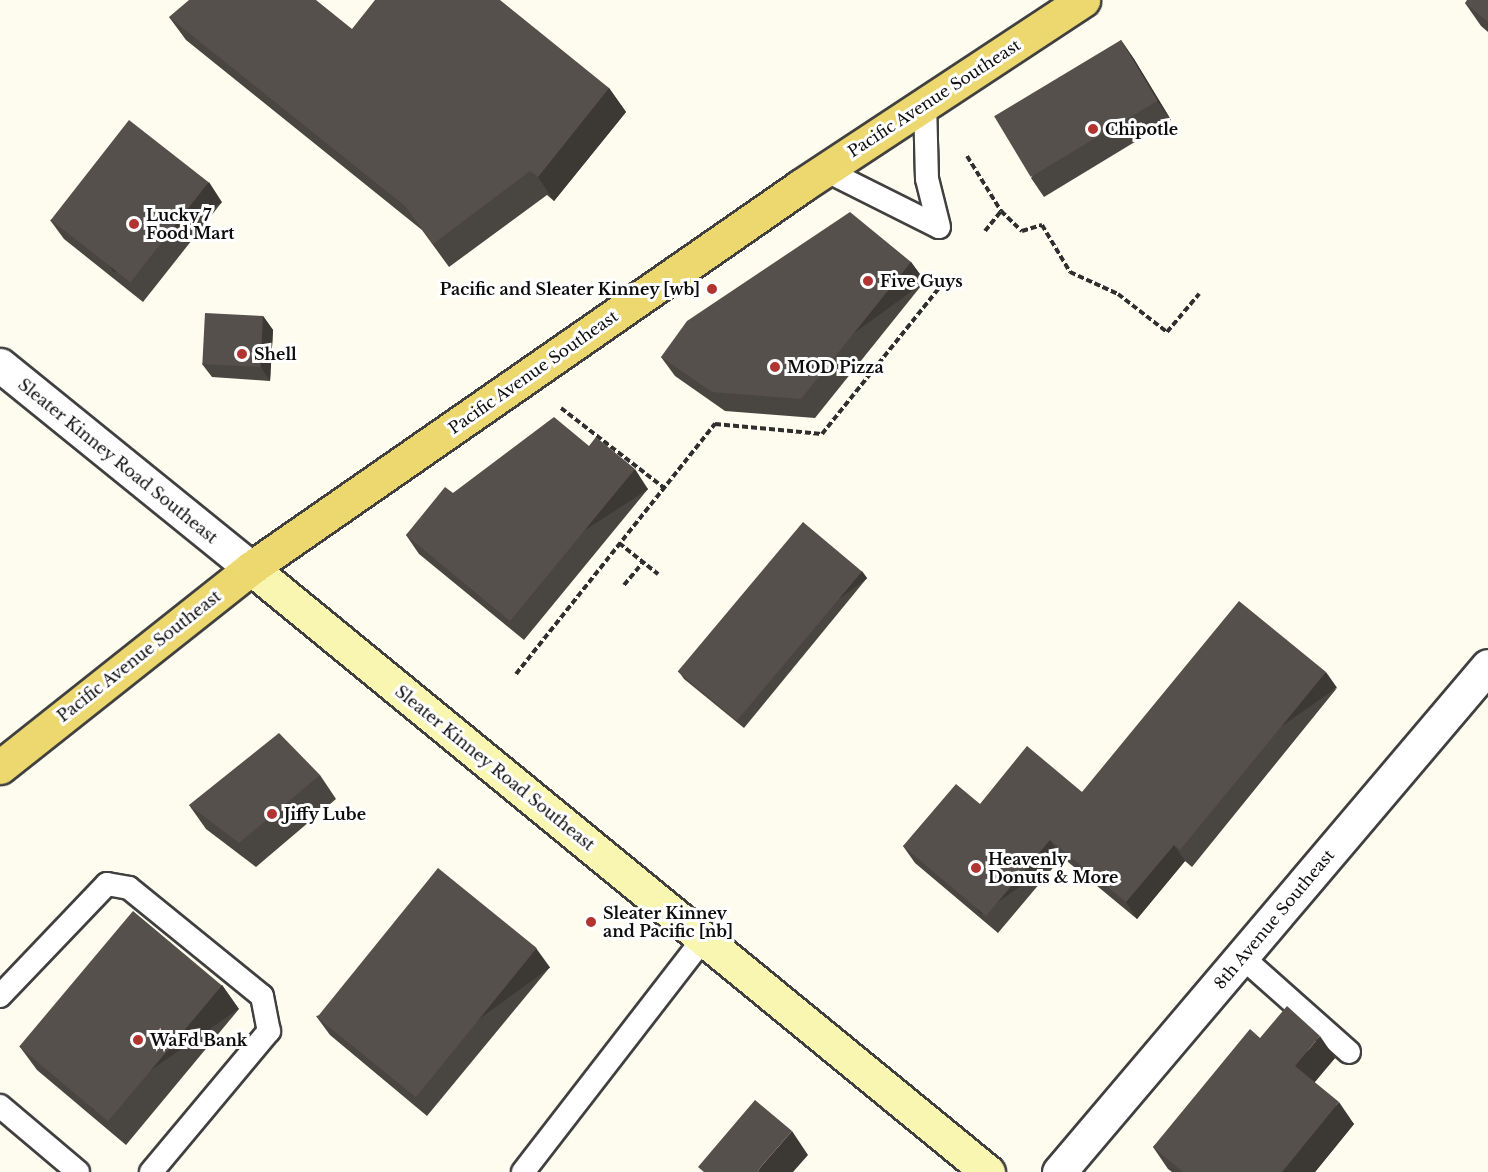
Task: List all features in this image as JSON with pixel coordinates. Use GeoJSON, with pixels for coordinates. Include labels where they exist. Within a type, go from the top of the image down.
{"type":"FeatureCollection","features":[{"type":"Feature","properties":{"kind":"main road","name":"Pacific Avenue Southeast"},"geometry":{"type":"LineString","coordinates":[[0,766],[251,568],[825,170],[1083,0]]}},
{"type":"Feature","properties":{"kind":"main road","name":"Sleater Kinney Road Southeast"},"geometry":{"type":"LineString","coordinates":[[251,568],[988,1172]]}},
{"type":"Feature","properties":{"kind":"street","name":"Sleater Kinney Road Southeast"},"geometry":{"type":"LineString","coordinates":[[0,365],[251,568]]}},
{"type":"Feature","properties":{"kind":"street","name":"8th Avenue Southeast"},"geometry":{"type":"LineString","coordinates":[[1059,1172],[1488,666]]}},
{"type":"Feature","properties":{"kind":"lane"},"geometry":{"type":"LineString","coordinates":[[825,170],[939,226],[927,179],[925,104]]}},
{"type":"Feature","properties":{"kind":"lane"},"geometry":{"type":"LineString","coordinates":[[0,996],[107,884],[129,888],[262,996],[269,1031],[151,1172]]}},
{"type":"Feature","properties":{"kind":"lane"},"geometry":{"type":"LineString","coordinates":[[523,1172],[704,939]]}},
{"type":"Feature","properties":{"kind":"lane"},"geometry":{"type":"LineString","coordinates":[[1242,957],[1349,1052]]}},
{"type":"Feature","properties":{"kind":"lane"},"geometry":{"type":"LineString","coordinates":[[0,1106],[78,1172]]}},
{"type":"Feature","properties":{"kind":"path"},"geometry":{"type":"LineString","coordinates":[[967,156],[1001,211],[1022,231],[1041,225],[1070,272],[1118,294],[1167,332],[1199,294]]}},
{"type":"Feature","properties":{"kind":"path"},"geometry":{"type":"LineString","coordinates":[[985,231],[1001,211]]}},
{"type":"Feature","properties":{"kind":"path"},"geometry":{"type":"LineString","coordinates":[[516,674],[715,424],[822,434],[948,277]]}},
{"type":"Feature","properties":{"kind":"path"},"geometry":{"type":"LineString","coordinates":[[561,408],[664,488]]}},
{"type":"Feature","properties":{"kind":"path"},"geometry":{"type":"LineString","coordinates":[[619,543],[658,574]]}},
{"type":"Feature","properties":{"kind":"path"},"geometry":{"type":"LineString","coordinates":[[624,585],[643,562]]}},
{"type":"Feature","properties":{"kind":"building"},"geometry":{"type":"Polygon","coordinates":[[[189,0],[316,0],[352,29],[375,0],[500,0],[609,88],[538,177],[530,171],[433,244],[405,206],[169,17],[189,0]]]}},
{"type":"Feature","properties":{"kind":"building"},"geometry":{"type":"Polygon","coordinates":[[[1467,0],[1488,0],[1488,22],[1465,3],[1467,0]]]}},
{"type":"Feature","properties":{"kind":"building"},"geometry":{"type":"Polygon","coordinates":[[[1121,40],[1158,101],[1031,177],[994,116],[1121,40]]]}},
{"type":"Feature","properties":{"kind":"building"},"geometry":{"type":"Polygon","coordinates":[[[129,120],[209,182],[130,282],[51,220],[129,120]]]}},
{"type":"Feature","properties":{"kind":"building"},"geometry":{"type":"Polygon","coordinates":[[[850,212],[911,262],[801,399],[712,392],[661,357],[687,321],[850,212]]]}},
{"type":"Feature","properties":{"kind":"building","name":"Shell"},"geometry":{"type":"Polygon","coordinates":[[[205,313],[263,316],[260,367],[202,364],[205,313]]]}},
{"type":"Feature","properties":{"kind":"building"},"geometry":{"type":"Polygon","coordinates":[[[554,417],[589,446],[596,437],[635,469],[510,621],[406,535],[445,487],[453,493],[554,417]]]}},
{"type":"Feature","properties":{"kind":"building"},"geometry":{"type":"Polygon","coordinates":[[[803,522],[862,571],[737,721],[678,671],[803,522]]]}},
{"type":"Feature","properties":{"kind":"building"},"geometry":{"type":"Polygon","coordinates":[[[1239,601],[1326,672],[1180,850],[1174,845],[1126,902],[1050,840],[986,916],[903,846],[956,784],[980,804],[1027,746],[1082,792],[1239,601]]]}},
{"type":"Feature","properties":{"kind":"building"},"geometry":{"type":"Polygon","coordinates":[[[279,733],[320,775],[239,843],[189,805],[279,733]]]}},
{"type":"Feature","properties":{"kind":"building"},"geometry":{"type":"Polygon","coordinates":[[[438,868],[537,948],[416,1097],[317,1017],[438,868]]]}},
{"type":"Feature","properties":{"kind":"building","name":"WaFd Bank"},"geometry":{"type":"Polygon","coordinates":[[[133,911],[222,986],[108,1121],[19,1047],[133,911]]]}},
{"type":"Feature","properties":{"kind":"building"},"geometry":{"type":"Polygon","coordinates":[[[1287,1006],[1320,1036],[1295,1066],[1339,1102],[1282,1172],[1183,1172],[1153,1147],[1250,1029],[1260,1038],[1287,1006]]]}},
{"type":"Feature","properties":{"kind":"building"},"geometry":{"type":"Polygon","coordinates":[[[755,1100],[792,1131],[758,1170],[760,1172],[704,1172],[698,1167],[755,1100]]]}},
{"type":"Feature","properties":{"kind":"place","name":"Chipotle"},"geometry":{"type":"Point","coordinates":[1093,129]}},
{"type":"Feature","properties":{"kind":"place","name":"Lucky 7 Food Mart"},"geometry":{"type":"Point","coordinates":[134,224]}},
{"type":"Feature","properties":{"kind":"place","name":"Five Guys"},"geometry":{"type":"Point","coordinates":[868,281]}},
{"type":"Feature","properties":{"kind":"place","name":"Pacific and Sleater Kinney [wb]"},"geometry":{"type":"Point","coordinates":[712,289]}},
{"type":"Feature","properties":{"kind":"place","name":"Shell"},"geometry":{"type":"Point","coordinates":[242,354]}},
{"type":"Feature","properties":{"kind":"place","name":"MOD Pizza"},"geometry":{"type":"Point","coordinates":[775,367]}},
{"type":"Feature","properties":{"kind":"place","name":"Jiffy Lube"},"geometry":{"type":"Point","coordinates":[272,814]}},
{"type":"Feature","properties":{"kind":"place","name":"Heavenly Donuts & More"},"geometry":{"type":"Point","coordinates":[976,868]}},
{"type":"Feature","properties":{"kind":"place","name":"Sleater Kinney and Pacific [nb]"},"geometry":{"type":"Point","coordinates":[591,922]}},
{"type":"Feature","properties":{"kind":"place","name":"WaFd Bank"},"geometry":{"type":"Point","coordinates":[138,1040]}}]}
